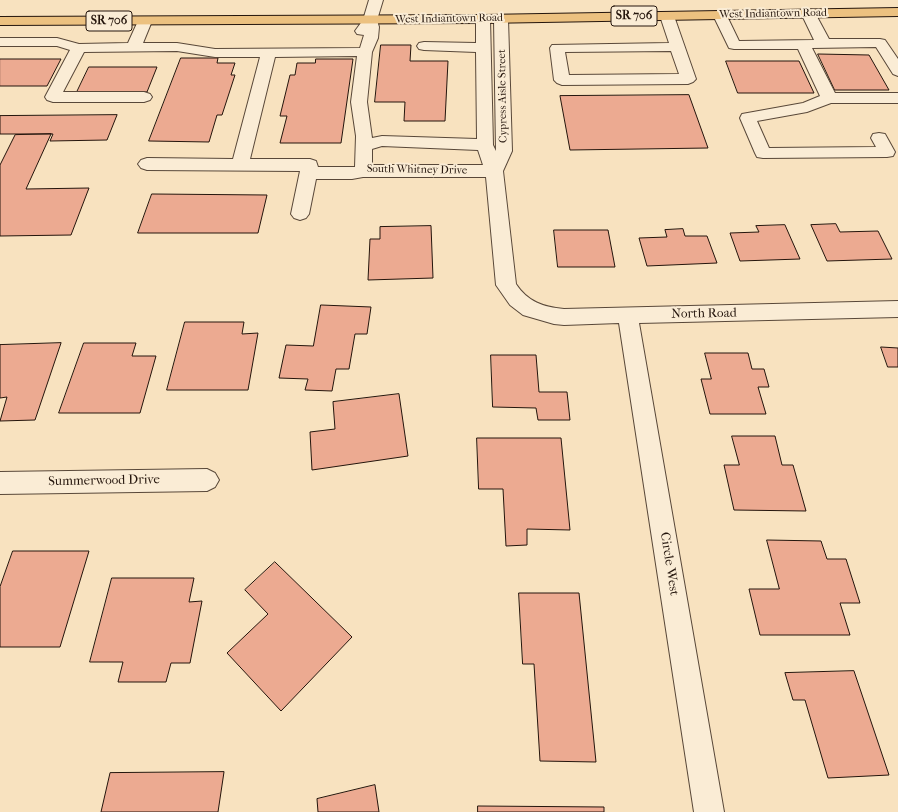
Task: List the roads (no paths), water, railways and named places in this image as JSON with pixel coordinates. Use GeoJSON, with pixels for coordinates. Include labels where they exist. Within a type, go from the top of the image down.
{"type":"FeatureCollection","features":[{"type":"Feature","properties":{"kind":"main road","name":"West Indiantown Road"},"geometry":{"type":"LineString","coordinates":[[0,22],[501,19],[898,12]]}},
{"type":"Feature","properties":{"kind":"street","name":"South Whitney Drive"},"geometry":{"type":"LineString","coordinates":[[376,0],[370,20],[372,27],[371,38],[365,52],[359,102],[364,136],[363,171],[494,171]]}},
{"type":"Feature","properties":{"kind":"street"},"geometry":{"type":"LineString","coordinates":[[808,13],[824,44]]}},
{"type":"Feature","properties":{"kind":"street"},"geometry":{"type":"LineString","coordinates":[[720,15],[734,46],[880,43],[898,71]]}},
{"type":"Feature","properties":{"kind":"street"},"geometry":{"type":"LineString","coordinates":[[667,16],[688,79],[562,80],[557,48],[677,47]]}},
{"type":"Feature","properties":{"kind":"street","name":"Cypress Aisle Street"},"geometry":{"type":"LineString","coordinates":[[482,19],[484,48],[485,145],[494,171],[506,285],[514,298]]}},
{"type":"Feature","properties":{"kind":"street","name":"Cypress Aisle Street"},"geometry":{"type":"LineString","coordinates":[[494,171],[504,151],[501,19]]}},
{"type":"Feature","properties":{"kind":"street"},"geometry":{"type":"LineString","coordinates":[[46,42],[59,21]]}},
{"type":"Feature","properties":{"kind":"street"},"geometry":{"type":"LineString","coordinates":[[134,48],[145,21]]}},
{"type":"Feature","properties":{"kind":"street"},"geometry":{"type":"LineString","coordinates":[[0,42],[57,42],[79,48],[177,47],[215,53],[365,52]]}},
{"type":"Feature","properties":{"kind":"street"},"geometry":{"type":"LineString","coordinates":[[803,44],[829,98]]}},
{"type":"Feature","properties":{"kind":"street"},"geometry":{"type":"LineString","coordinates":[[424,46],[484,48]]}},
{"type":"Feature","properties":{"kind":"street"},"geometry":{"type":"LineString","coordinates":[[79,48],[53,97],[144,97]]}},
{"type":"Feature","properties":{"kind":"street"},"geometry":{"type":"LineString","coordinates":[[240,165],[269,53]]}},
{"type":"Feature","properties":{"kind":"street"},"geometry":{"type":"LineString","coordinates":[[879,138],[887,152],[763,153],[748,118],[807,107],[829,98],[898,98]]}},
{"type":"Feature","properties":{"kind":"street"},"geometry":{"type":"LineString","coordinates":[[364,146],[382,141],[485,145]]}},
{"type":"Feature","properties":{"kind":"street"},"geometry":{"type":"LineString","coordinates":[[147,164],[310,165],[300,214]]}},
{"type":"Feature","properties":{"kind":"street"},"geometry":{"type":"LineString","coordinates":[[309,173],[352,174],[363,171]]}},
{"type":"Feature","properties":{"kind":"street","name":"North Road"},"geometry":{"type":"LineString","coordinates":[[514,298],[527,308],[544,315],[564,317],[898,309]]}},
{"type":"Feature","properties":{"kind":"street","name":"Circle West"},"geometry":{"type":"LineString","coordinates":[[628,315],[710,812]]}},
{"type":"Feature","properties":{"kind":"street","name":"Summerwood Drive"},"geometry":{"type":"LineString","coordinates":[[0,483],[207,480]]}}]}
